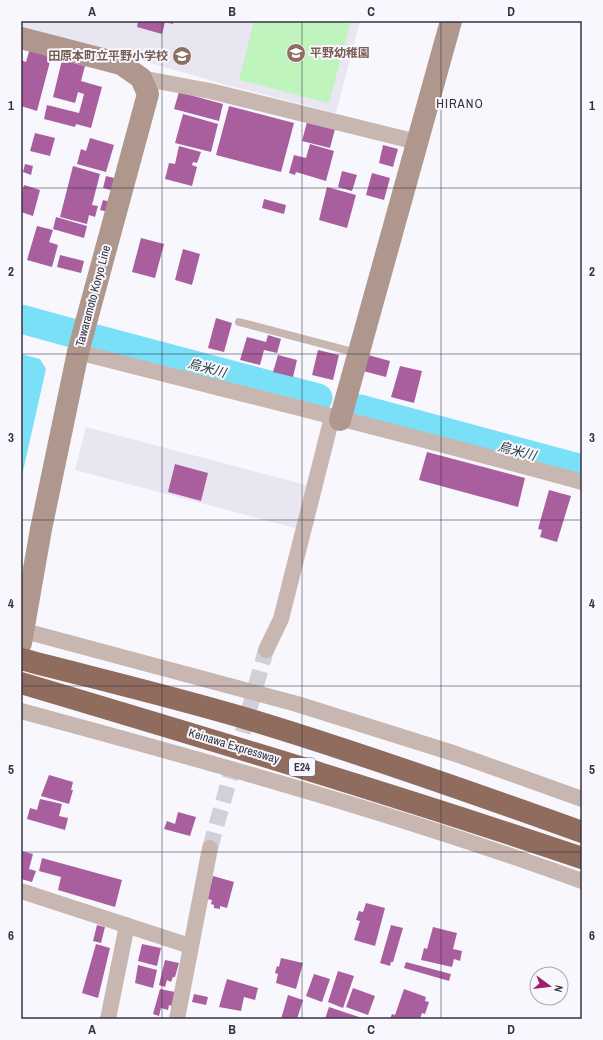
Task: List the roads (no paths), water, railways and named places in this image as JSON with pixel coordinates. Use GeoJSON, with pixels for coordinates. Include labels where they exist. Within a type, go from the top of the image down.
{"type":"FeatureCollection","features":[{"type":"Feature","properties":{"kind":"highway","name":"E24"},"geometry":{"type":"LineString","coordinates":[[21,659],[135,688],[261,723],[481,796],[582,832]]}},
{"type":"Feature","properties":{"kind":"highway","name":"Keinawa Expressway"},"geometry":{"type":"LineString","coordinates":[[21,683],[252,751],[471,820],[582,858]]}},
{"type":"Feature","properties":{"kind":"main road"},"geometry":{"type":"LineString","coordinates":[[336,418],[358,353],[451,21]]}},
{"type":"Feature","properties":{"kind":"main road"},"geometry":{"type":"LineString","coordinates":[[21,38],[121,64],[141,78]]}},
{"type":"Feature","properties":{"kind":"main road","name":"Tawaramoto Koryo Line"},"geometry":{"type":"LineString","coordinates":[[22,635],[41,529],[78,352],[148,94],[141,78]]}},
{"type":"Feature","properties":{"kind":"street"},"geometry":{"type":"LineString","coordinates":[[141,78],[210,90],[417,142]]}},
{"type":"Feature","properties":{"kind":"street"},"geometry":{"type":"LineString","coordinates":[[78,352],[336,418],[429,440],[582,482]]}},
{"type":"Feature","properties":{"kind":"street"},"geometry":{"type":"LineString","coordinates":[[266,650],[281,619],[336,418]]}},
{"type":"Feature","properties":{"kind":"street"},"geometry":{"type":"LineString","coordinates":[[22,635],[297,704],[456,754],[582,798]]}},
{"type":"Feature","properties":{"kind":"street"},"geometry":{"type":"LineString","coordinates":[[21,711],[262,777],[422,827],[582,881]]}},
{"type":"Feature","properties":{"kind":"street"},"geometry":{"type":"LineString","coordinates":[[177,1019],[210,848]]}},
{"type":"Feature","properties":{"kind":"street"},"geometry":{"type":"LineString","coordinates":[[21,891],[190,946]]}},
{"type":"Feature","properties":{"kind":"street"},"geometry":{"type":"LineString","coordinates":[[108,1019],[127,925]]}},
{"type":"Feature","properties":{"kind":"lane"},"geometry":{"type":"LineString","coordinates":[[240,322],[358,353]]}},
{"type":"Feature","properties":{"kind":"water"},"geometry":{"type":"Polygon","coordinates":[[[21,354],[40,359],[46,369],[21,480],[21,354]]]}},
{"type":"Feature","properties":{"kind":"waterway","name":"烏米川"},"geometry":{"type":"LineString","coordinates":[[21,319],[72,333]]}},
{"type":"Feature","properties":{"kind":"waterway","name":"烏米川"},"geometry":{"type":"LineString","coordinates":[[96,339],[318,398]]}},
{"type":"Feature","properties":{"kind":"waterway","name":"烏米川"},"geometry":{"type":"LineString","coordinates":[[360,409],[582,469]]}},
{"type":"Feature","properties":{"kind":"tunnel"},"geometry":{"type":"LineString","coordinates":[[210,848],[266,650]]}},
{"type":"Feature","properties":{"kind":"place","name":"平野幼稚園"},"geometry":{"type":"Point","coordinates":[296,53]}},
{"type":"Feature","properties":{"kind":"place","name":"田原本町立平野小学校"},"geometry":{"type":"Point","coordinates":[182,56]}},
{"type":"Feature","properties":{"kind":"district","name":"HIRANO"},"geometry":{"type":"Point","coordinates":[460,103]}}]}
